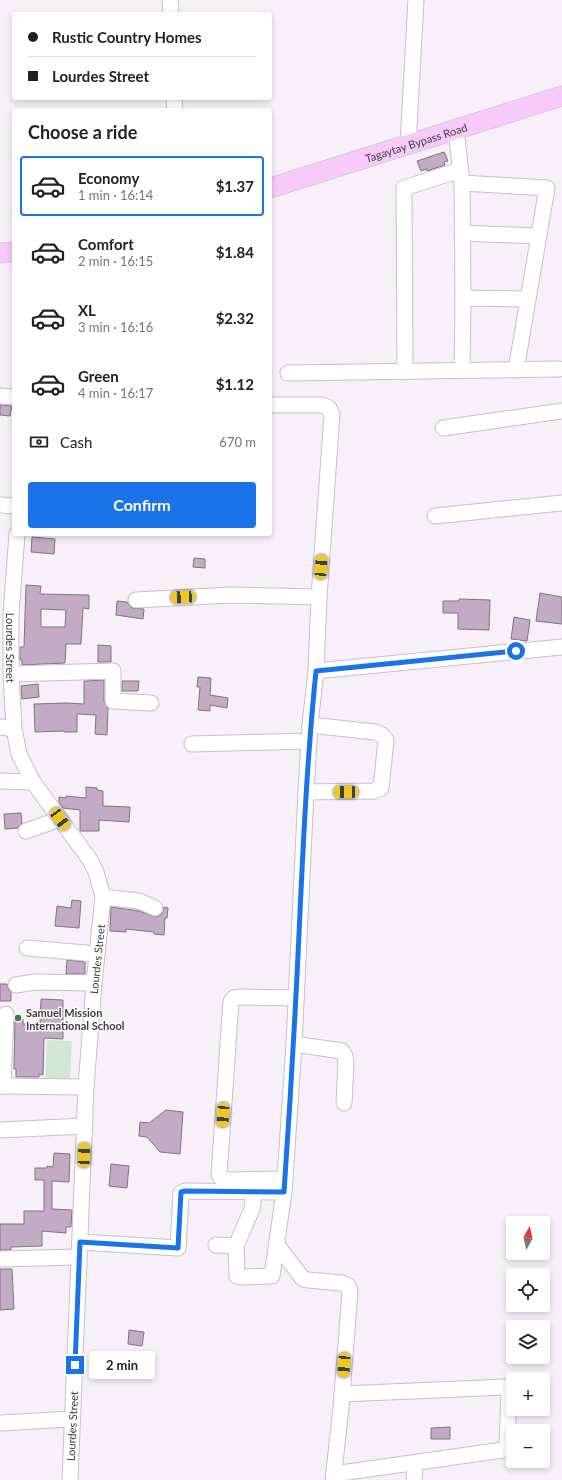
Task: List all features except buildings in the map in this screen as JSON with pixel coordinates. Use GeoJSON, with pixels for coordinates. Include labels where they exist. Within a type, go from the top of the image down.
{"type":"FeatureCollection","features":[{"type":"Feature","properties":{"kind":"main road","name":"Tagaytay Bypass Road"},"geometry":{"type":"LineString","coordinates":[[272,187],[562,96]]}},
{"type":"Feature","properties":{"kind":"main road"},"geometry":{"type":"LineString","coordinates":[[0,253],[12,252]]}},
{"type":"Feature","properties":{"kind":"street"},"geometry":{"type":"LineString","coordinates":[[170,0],[171,12]]}},
{"type":"Feature","properties":{"kind":"street"},"geometry":{"type":"LineString","coordinates":[[408,145],[416,0]]}},
{"type":"Feature","properties":{"kind":"street"},"geometry":{"type":"LineString","coordinates":[[456,130],[461,176],[463,298],[462,371]]}},
{"type":"Feature","properties":{"kind":"street"},"geometry":{"type":"LineString","coordinates":[[405,372],[404,188],[461,176],[547,188],[516,370]]}},
{"type":"Feature","properties":{"kind":"street"},"geometry":{"type":"LineString","coordinates":[[462,233],[538,236]]}},
{"type":"Feature","properties":{"kind":"street"},"geometry":{"type":"LineString","coordinates":[[463,298],[528,299]]}},
{"type":"Feature","properties":{"kind":"street"},"geometry":{"type":"LineString","coordinates":[[288,373],[561,369]]}},
{"type":"Feature","properties":{"kind":"street"},"geometry":{"type":"LineString","coordinates":[[0,396],[12,397]]}},
{"type":"Feature","properties":{"kind":"street"},"geometry":{"type":"LineString","coordinates":[[254,1192],[252,1209],[236,1246],[237,1276],[240,1277],[272,1276],[285,1185],[294,1044],[309,741],[316,671],[319,597],[332,414],[329,408],[322,405],[272,405]]}},
{"type":"Feature","properties":{"kind":"street"},"geometry":{"type":"LineString","coordinates":[[443,428],[562,410]]}},
{"type":"Feature","properties":{"kind":"street"},"geometry":{"type":"LineString","coordinates":[[435,516],[562,503]]}},
{"type":"Feature","properties":{"kind":"street"},"geometry":{"type":"LineString","coordinates":[[0,505],[12,506]]}},
{"type":"Feature","properties":{"kind":"street","name":"Lourdes Street"},"geometry":{"type":"LineString","coordinates":[[16,536],[6,614],[7,728],[33,782],[90,860],[96,872],[103,897],[94,983],[86,1087],[70,1480]]}},
{"type":"Feature","properties":{"kind":"street"},"geometry":{"type":"LineString","coordinates":[[136,600],[230,595],[319,597]]}},
{"type":"Feature","properties":{"kind":"street"},"geometry":{"type":"LineString","coordinates":[[316,671],[562,647]]}},
{"type":"Feature","properties":{"kind":"street"},"geometry":{"type":"LineString","coordinates":[[7,677],[113,671],[113,701],[151,703]]}},
{"type":"Feature","properties":{"kind":"street"},"geometry":{"type":"LineString","coordinates":[[306,792],[374,791],[381,788],[386,740],[382,735],[375,732],[310,725]]}},
{"type":"Feature","properties":{"kind":"street"},"geometry":{"type":"LineString","coordinates":[[192,744],[309,741]]}},
{"type":"Feature","properties":{"kind":"street"},"geometry":{"type":"LineString","coordinates":[[0,781],[33,782]]}},
{"type":"Feature","properties":{"kind":"street"},"geometry":{"type":"LineString","coordinates":[[26,831],[60,819]]}},
{"type":"Feature","properties":{"kind":"street"},"geometry":{"type":"LineString","coordinates":[[103,897],[139,901],[155,908]]}},
{"type":"Feature","properties":{"kind":"street"},"geometry":{"type":"LineString","coordinates":[[27,948],[97,954]]}},
{"type":"Feature","properties":{"kind":"street"},"geometry":{"type":"LineString","coordinates":[[16,985],[35,982],[94,983]]}},
{"type":"Feature","properties":{"kind":"street"},"geometry":{"type":"LineString","coordinates":[[285,1185],[222,1179],[219,1175],[231,1001],[234,998],[242,997],[296,998]]}},
{"type":"Feature","properties":{"kind":"street"},"geometry":{"type":"LineString","coordinates":[[6,1014],[1,1086],[86,1087]]}},
{"type":"Feature","properties":{"kind":"street"},"geometry":{"type":"LineString","coordinates":[[294,1044],[342,1051],[345,1056],[346,1063],[344,1103]]}},
{"type":"Feature","properties":{"kind":"street"},"geometry":{"type":"LineString","coordinates":[[0,1130],[85,1126]]}},
{"type":"Feature","properties":{"kind":"street"},"geometry":{"type":"LineString","coordinates":[[80,1242],[178,1248],[181,1192],[254,1192],[285,1185]]}},
{"type":"Feature","properties":{"kind":"street"},"geometry":{"type":"LineString","coordinates":[[216,1245],[236,1246]]}},
{"type":"Feature","properties":{"kind":"street"},"geometry":{"type":"LineString","coordinates":[[277,1245],[303,1279],[342,1283],[348,1286],[350,1291],[334,1477],[414,1463],[503,1450],[507,1447],[509,1389],[506,1388],[342,1394]]}},
{"type":"Feature","properties":{"kind":"street"},"geometry":{"type":"LineString","coordinates":[[0,1259],[79,1257]]}},
{"type":"Feature","properties":{"kind":"street"},"geometry":{"type":"LineString","coordinates":[[0,1423],[72,1419]]}},
{"type":"Feature","properties":{"kind":"street"},"geometry":{"type":"LineString","coordinates":[[414,1463],[414,1480]]}},
{"type":"Feature","properties":{"kind":"green space"},"geometry":{"type":"Polygon","coordinates":[[[47,1040],[72,1041],[70,1082],[45,1081],[47,1040]]]}},
{"type":"Feature","properties":{"kind":"place","name":"Samuel Mission International School"},"geometry":{"type":"Point","coordinates":[18,1018]}},
{"type":"Feature","properties":{"kind":"route"},"geometry":{"type":"LineString","coordinates":[[75,1365],[80,1242],[178,1248],[181,1192],[284,1192],[294,1044],[310,725],[316,671],[516,651]]}}]}
